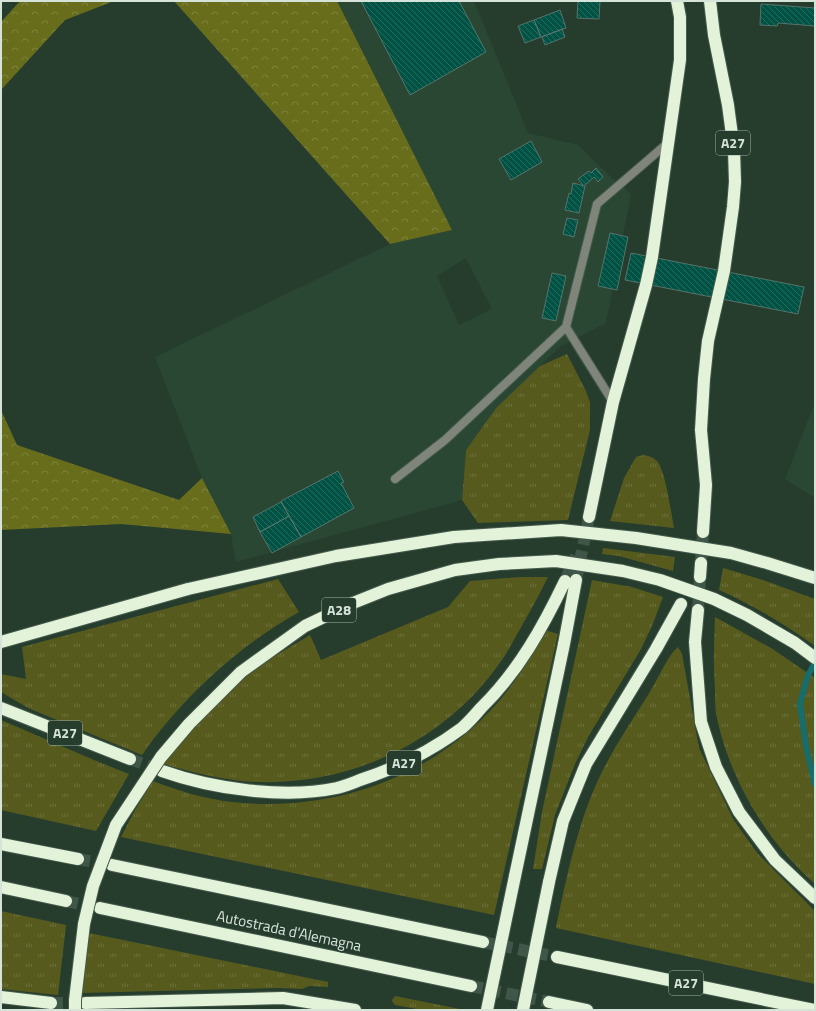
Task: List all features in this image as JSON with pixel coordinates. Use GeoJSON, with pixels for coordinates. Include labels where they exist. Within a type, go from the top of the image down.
{"type":"FeatureCollection","features":[{"type":"Feature","properties":{"kind":"highway"},"geometry":{"type":"LineString","coordinates":[[589,517],[613,402],[646,285],[669,142],[680,60],[680,17],[677,1]]}},
{"type":"Feature","properties":{"kind":"highway","name":"A27"},"geometry":{"type":"LineString","coordinates":[[703,532],[706,485],[701,430],[704,379],[708,341],[724,271],[735,182],[734,150],[728,105],[714,35],[710,1]]}},
{"type":"Feature","properties":{"kind":"highway"},"geometry":{"type":"LineString","coordinates":[[1,642],[188,589],[336,556],[454,537],[561,530],[636,538],[731,553],[815,578]]}},
{"type":"Feature","properties":{"kind":"highway","name":"A28"},"geometry":{"type":"LineString","coordinates":[[75,1010],[84,924],[93,886],[116,825],[161,757],[189,724],[241,672],[305,626],[352,603],[388,589],[455,570],[499,564],[556,561],[623,571],[660,580],[714,599],[747,615],[795,643],[815,658]]}},
{"type":"Feature","properties":{"kind":"highway","name":"A27"},"geometry":{"type":"LineString","coordinates":[[162,771],[229,788],[292,793],[338,788],[383,773],[434,747],[462,727],[496,694],[528,651],[552,609],[571,580],[564,644],[487,1010]]}},
{"type":"Feature","properties":{"kind":"highway"},"geometry":{"type":"LineString","coordinates":[[523,1010],[563,821],[586,764],[656,649],[681,604]]}},
{"type":"Feature","properties":{"kind":"highway"},"geometry":{"type":"LineString","coordinates":[[698,610],[695,642],[701,722],[716,767],[739,812],[775,860],[815,898]]}},
{"type":"Feature","properties":{"kind":"highway","name":"A27"},"geometry":{"type":"LineString","coordinates":[[1,708],[130,759]]}},
{"type":"Feature","properties":{"kind":"highway"},"geometry":{"type":"LineString","coordinates":[[1,844],[78,858]]}},
{"type":"Feature","properties":{"kind":"highway","name":"Autostrada d'Alemagna"},"geometry":{"type":"LineString","coordinates":[[112,865],[482,942]]}},
{"type":"Feature","properties":{"kind":"highway"},"geometry":{"type":"LineString","coordinates":[[1,887],[66,901]]}},
{"type":"Feature","properties":{"kind":"highway","name":"Autostrada d'Alemagna"},"geometry":{"type":"LineString","coordinates":[[100,908],[471,986]]}},
{"type":"Feature","properties":{"kind":"highway","name":"A27"},"geometry":{"type":"LineString","coordinates":[[557,957],[814,1010]]}},
{"type":"Feature","properties":{"kind":"highway"},"geometry":{"type":"LineString","coordinates":[[1,997],[51,1003]]}},
{"type":"Feature","properties":{"kind":"highway"},"geometry":{"type":"LineString","coordinates":[[85,1003],[283,998],[349,1009]]}},
{"type":"Feature","properties":{"kind":"highway"},"geometry":{"type":"LineString","coordinates":[[549,1002],[587,1010]]}},
{"type":"Feature","properties":{"kind":"highway"},"geometry":{"type":"LineString","coordinates":[[324,1010],[349,1009]]}},
{"type":"Feature","properties":{"kind":"lane"},"geometry":{"type":"LineString","coordinates":[[395,479],[445,440],[566,327],[597,204],[669,142]]}},
{"type":"Feature","properties":{"kind":"lane"},"geometry":{"type":"LineString","coordinates":[[566,327],[613,402]]}},
{"type":"Feature","properties":{"kind":"shaded area"},"geometry":{"type":"Polygon","coordinates":[[[337,1],[474,1],[528,133],[578,145],[631,194],[606,323],[561,346],[496,408],[466,450],[462,500],[236,562],[231,534],[202,478],[155,357],[390,244],[452,230],[337,1]],[[466,258],[437,276],[459,325],[492,309],[466,258]]]}},
{"type":"Feature","properties":{"kind":"shaded area"},"geometry":{"type":"Polygon","coordinates":[[[815,402],[815,498],[785,479],[815,402]]]}},
{"type":"Feature","properties":{"kind":"green space"},"geometry":{"type":"Polygon","coordinates":[[[20,1],[114,1],[65,20],[1,90],[1,22],[20,1]]]}},
{"type":"Feature","properties":{"kind":"green space"},"geometry":{"type":"Polygon","coordinates":[[[174,1],[337,1],[452,230],[390,244],[174,1]]]}},
{"type":"Feature","properties":{"kind":"green space"},"geometry":{"type":"Polygon","coordinates":[[[567,354],[590,402],[590,430],[568,520],[478,523],[462,500],[466,450],[496,408],[540,366],[567,354]]]}},
{"type":"Feature","properties":{"kind":"green space"},"geometry":{"type":"Polygon","coordinates":[[[1,410],[17,445],[179,500],[202,478],[231,534],[121,524],[1,530],[1,410]]]}},
{"type":"Feature","properties":{"kind":"green space"},"geometry":{"type":"Polygon","coordinates":[[[643,455],[654,459],[660,466],[666,483],[674,528],[610,521],[624,478],[636,457],[643,455]]]}},
{"type":"Feature","properties":{"kind":"green space"},"geometry":{"type":"Polygon","coordinates":[[[603,548],[675,557],[673,571],[619,556],[602,554],[603,548]]]}},
{"type":"Feature","properties":{"kind":"green space"},"geometry":{"type":"Polygon","coordinates":[[[723,568],[763,580],[815,599],[815,646],[768,615],[719,590],[723,568]]]}},
{"type":"Feature","properties":{"kind":"green space"},"geometry":{"type":"Polygon","coordinates":[[[519,577],[548,577],[501,661],[477,691],[452,715],[424,736],[394,753],[361,766],[328,776],[293,781],[258,782],[234,780],[163,764],[170,753],[188,732],[242,679],[270,659],[310,635],[321,660],[448,607],[470,581],[519,577]]]}},
{"type":"Feature","properties":{"kind":"green space"},"geometry":{"type":"Polygon","coordinates":[[[278,579],[299,612],[254,641],[212,675],[174,714],[142,755],[28,708],[1,692],[1,674],[26,679],[22,647],[278,579]]]}},
{"type":"Feature","properties":{"kind":"green space"},"geometry":{"type":"Polygon","coordinates":[[[592,580],[632,587],[663,597],[641,649],[588,737],[575,764],[555,815],[542,869],[533,869],[542,812],[592,580]]]}},
{"type":"Feature","properties":{"kind":"green space"},"geometry":{"type":"Polygon","coordinates":[[[715,617],[771,648],[815,678],[815,884],[797,867],[766,828],[740,785],[730,762],[716,714],[714,662],[715,617]]]}},
{"type":"Feature","properties":{"kind":"green space"},"geometry":{"type":"Polygon","coordinates":[[[545,630],[558,634],[494,915],[121,837],[135,810],[153,781],[212,799],[232,802],[272,804],[312,801],[351,793],[389,780],[424,763],[458,740],[488,713],[514,682],[545,630]]]}},
{"type":"Feature","properties":{"kind":"green space"},"geometry":{"type":"Polygon","coordinates":[[[678,647],[682,654],[699,748],[733,819],[758,854],[815,911],[815,984],[556,928],[565,883],[591,796],[616,747],[667,661],[678,647]]]}},
{"type":"Feature","properties":{"kind":"green space"},"geometry":{"type":"Polygon","coordinates":[[[1,720],[129,774],[96,831],[1,810],[1,720]]]}},
{"type":"Feature","properties":{"kind":"green space"},"geometry":{"type":"Polygon","coordinates":[[[1,911],[66,925],[58,995],[1,989],[1,911]]]}},
{"type":"Feature","properties":{"kind":"green space"},"geometry":{"type":"Polygon","coordinates":[[[89,933],[328,982],[328,987],[309,986],[302,989],[278,988],[81,993],[89,933]]]}},
{"type":"Feature","properties":{"kind":"green space"},"geometry":{"type":"Polygon","coordinates":[[[395,996],[465,1010],[422,1010],[395,1005],[392,1000],[395,996]]]}},
{"type":"Feature","properties":{"kind":"building"},"geometry":{"type":"Polygon","coordinates":[[[361,1],[459,1],[486,52],[410,95],[361,1]]]}},
{"type":"Feature","properties":{"kind":"building"},"geometry":{"type":"Polygon","coordinates":[[[578,1],[600,1],[599,19],[577,18],[578,1]]]}},
{"type":"Feature","properties":{"kind":"building"},"geometry":{"type":"Polygon","coordinates":[[[761,4],[815,8],[815,26],[778,23],[777,26],[760,25],[761,4]]]}},
{"type":"Feature","properties":{"kind":"building"},"geometry":{"type":"Polygon","coordinates":[[[560,10],[566,28],[541,37],[534,20],[560,10]]]}},
{"type":"Feature","properties":{"kind":"building"},"geometry":{"type":"Polygon","coordinates":[[[534,20],[541,37],[525,43],[518,26],[534,20]]]}},
{"type":"Feature","properties":{"kind":"building"},"geometry":{"type":"Polygon","coordinates":[[[562,29],[565,37],[545,45],[542,37],[562,29]]]}},
{"type":"Feature","properties":{"kind":"building"},"geometry":{"type":"Polygon","coordinates":[[[531,141],[542,162],[511,180],[499,159],[531,141]]]}},
{"type":"Feature","properties":{"kind":"building"},"geometry":{"type":"Polygon","coordinates":[[[596,168],[603,177],[598,182],[594,177],[584,186],[578,179],[589,171],[591,173],[596,168]]]}},
{"type":"Feature","properties":{"kind":"building"},"geometry":{"type":"Polygon","coordinates":[[[573,183],[585,186],[579,213],[565,210],[569,193],[571,194],[573,183]]]}},
{"type":"Feature","properties":{"kind":"building"},"geometry":{"type":"Polygon","coordinates":[[[567,218],[578,220],[574,237],[563,234],[567,218]]]}},
{"type":"Feature","properties":{"kind":"building"},"geometry":{"type":"Polygon","coordinates":[[[610,233],[628,237],[617,290],[598,286],[610,233]]]}},
{"type":"Feature","properties":{"kind":"building"},"geometry":{"type":"Polygon","coordinates":[[[631,253],[804,287],[798,314],[625,280],[631,253]]]}},
{"type":"Feature","properties":{"kind":"building"},"geometry":{"type":"Polygon","coordinates":[[[552,273],[566,276],[556,321],[542,318],[552,273]]]}},
{"type":"Feature","properties":{"kind":"building"},"geometry":{"type":"Polygon","coordinates":[[[338,471],[344,482],[341,483],[354,508],[301,537],[281,501],[338,471]]]}},
{"type":"Feature","properties":{"kind":"building"},"geometry":{"type":"Polygon","coordinates":[[[281,502],[289,516],[260,532],[253,517],[281,502]]]}},
{"type":"Feature","properties":{"kind":"building"},"geometry":{"type":"Polygon","coordinates":[[[289,516],[301,537],[272,553],[260,532],[289,516]]]}},
{"type":"Feature","properties":{"kind":"waterway"},"geometry":{"type":"LineString","coordinates":[[815,663],[808,675],[800,704],[806,746],[815,785]]}},
{"type":"Feature","properties":{"kind":"tunnel"},"geometry":{"type":"LineString","coordinates":[[576,580],[589,517]]}},
{"type":"Feature","properties":{"kind":"tunnel"},"geometry":{"type":"LineString","coordinates":[[701,563],[703,532]]}},
{"type":"Feature","properties":{"kind":"tunnel"},"geometry":{"type":"LineString","coordinates":[[565,581],[576,556]]}},
{"type":"Feature","properties":{"kind":"tunnel"},"geometry":{"type":"LineString","coordinates":[[698,610],[700,577]]}},
{"type":"Feature","properties":{"kind":"tunnel"},"geometry":{"type":"LineString","coordinates":[[130,759],[162,771]]}},
{"type":"Feature","properties":{"kind":"tunnel"},"geometry":{"type":"LineString","coordinates":[[78,859],[111,865]]}},
{"type":"Feature","properties":{"kind":"tunnel"},"geometry":{"type":"LineString","coordinates":[[66,901],[98,908]]}},
{"type":"Feature","properties":{"kind":"tunnel"},"geometry":{"type":"LineString","coordinates":[[483,942],[557,957]]}},
{"type":"Feature","properties":{"kind":"tunnel"},"geometry":{"type":"LineString","coordinates":[[471,986],[549,1002]]}},
{"type":"Feature","properties":{"kind":"tunnel"},"geometry":{"type":"LineString","coordinates":[[51,1003],[85,1003]]}}]}
